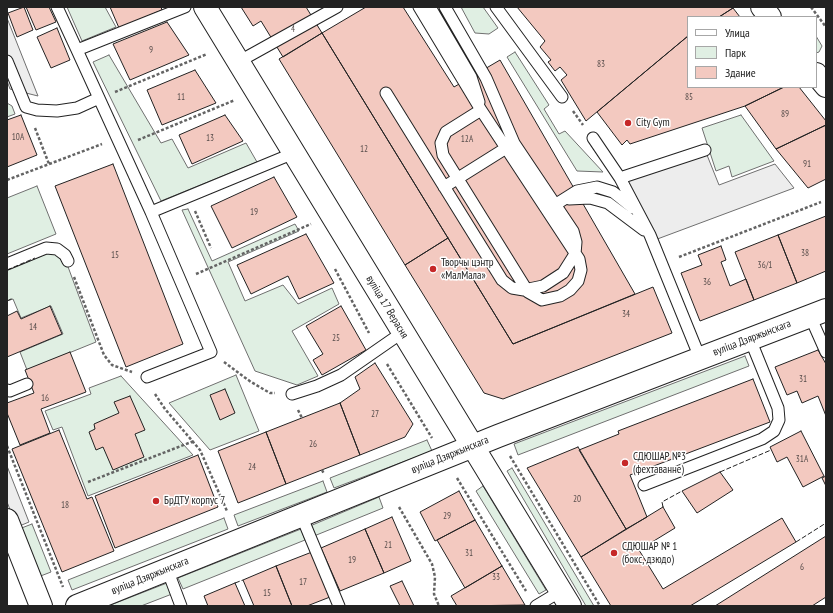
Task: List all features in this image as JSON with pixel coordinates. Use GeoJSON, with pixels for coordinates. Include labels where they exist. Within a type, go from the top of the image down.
{"type":"FeatureCollection","features":[{"type":"Feature","properties":{"kind":"street","name":"вуліца 17 Верасня"},"geometry":{"type":"LineString","coordinates":[[205,7],[566,599]]}},
{"type":"Feature","properties":{"kind":"street"},"geometry":{"type":"LineString","coordinates":[[762,7],[769,16]]}},
{"type":"Feature","properties":{"kind":"street"},"geometry":{"type":"LineString","coordinates":[[817,75],[826,86]]}},
{"type":"Feature","properties":{"kind":"street","name":"вуліца Дзяржынскага"},"geometry":{"type":"LineString","coordinates":[[71,599],[168,569],[472,446],[818,313]]}},
{"type":"Feature","properties":{"kind":"street"},"geometry":{"type":"LineString","coordinates":[[7,520],[41,606]]}},
{"type":"Feature","properties":{"kind":"lane"},"geometry":{"type":"LineString","coordinates":[[57,7],[151,212],[181,280],[210,352],[147,377]]}},
{"type":"Feature","properties":{"kind":"lane"},"geometry":{"type":"LineString","coordinates":[[77,50],[185,7]]}},
{"type":"Feature","properties":{"kind":"lane"},"geometry":{"type":"LineString","coordinates":[[238,62],[337,7]]}},
{"type":"Feature","properties":{"kind":"lane"},"geometry":{"type":"LineString","coordinates":[[418,7],[481,110],[577,254],[581,270],[578,281],[570,290],[554,298],[542,300],[528,292],[443,155],[441,143],[446,132],[481,110]]}},
{"type":"Feature","properties":{"kind":"lane"},"geometry":{"type":"LineString","coordinates":[[430,7],[474,82],[481,110]]}},
{"type":"Feature","properties":{"kind":"lane"},"geometry":{"type":"LineString","coordinates":[[386,93],[502,280],[512,288],[524,290],[537,288],[549,283],[563,273],[572,262],[576,247],[575,236],[571,226],[514,143],[486,78],[444,7]]}},
{"type":"Feature","properties":{"kind":"lane"},"geometry":{"type":"LineString","coordinates":[[496,7],[562,97]]}},
{"type":"Feature","properties":{"kind":"lane"},"geometry":{"type":"LineString","coordinates":[[7,61],[26,107],[37,110],[57,111],[77,108],[99,98]]}},
{"type":"Feature","properties":{"kind":"lane"},"geometry":{"type":"LineString","coordinates":[[593,138],[620,178],[650,235],[700,358]]}},
{"type":"Feature","properties":{"kind":"lane"},"geometry":{"type":"LineString","coordinates":[[444,187],[514,143]]}},
{"type":"Feature","properties":{"kind":"lane"},"geometry":{"type":"LineString","coordinates":[[620,178],[705,150]]}},
{"type":"Feature","properties":{"kind":"lane"},"geometry":{"type":"LineString","coordinates":[[151,212],[294,153]]}},
{"type":"Feature","properties":{"kind":"lane"},"geometry":{"type":"LineString","coordinates":[[547,210],[584,189],[604,188],[621,197],[637,210]]}},
{"type":"Feature","properties":{"kind":"lane"},"geometry":{"type":"LineString","coordinates":[[564,199],[590,198],[608,203],[628,216],[650,235]]}},
{"type":"Feature","properties":{"kind":"lane"},"geometry":{"type":"LineString","coordinates":[[7,264],[46,248],[57,249],[68,261]]}},
{"type":"Feature","properties":{"kind":"lane"},"geometry":{"type":"LineString","coordinates":[[818,313],[826,352]]}},
{"type":"Feature","properties":{"kind":"lane"},"geometry":{"type":"LineString","coordinates":[[292,394],[329,382],[403,332]]}},
{"type":"Feature","properties":{"kind":"lane"},"geometry":{"type":"LineString","coordinates":[[644,485],[762,439],[774,431],[779,420],[778,408],[750,339]]}},
{"type":"Feature","properties":{"kind":"lane"},"geometry":{"type":"LineString","coordinates":[[7,390],[10,391],[27,384]]}},
{"type":"Feature","properties":{"kind":"lane"},"geometry":{"type":"LineString","coordinates":[[301,515],[339,606]]}},
{"type":"Feature","properties":{"kind":"lane"},"geometry":{"type":"LineString","coordinates":[[168,569],[181,606]]}},
{"type":"Feature","properties":{"kind":"lane"},"geometry":{"type":"LineString","coordinates":[[536,606],[566,599]]}},
{"type":"Feature","properties":{"kind":"path"},"geometry":{"type":"LineString","coordinates":[[811,7],[826,27]]}},
{"type":"Feature","properties":{"kind":"path"},"geometry":{"type":"LineString","coordinates":[[203,47],[211,60]]}},
{"type":"Feature","properties":{"kind":"path"},"geometry":{"type":"LineString","coordinates":[[99,98],[207,54]]}},
{"type":"Feature","properties":{"kind":"path"},"geometry":{"type":"LineString","coordinates":[[7,180],[237,100],[233,93]]}},
{"type":"Feature","properties":{"kind":"path"},"geometry":{"type":"LineString","coordinates":[[562,97],[593,138]]}},
{"type":"Feature","properties":{"kind":"path"},"geometry":{"type":"LineString","coordinates":[[26,107],[50,164]]}},
{"type":"Feature","properties":{"kind":"path"},"geometry":{"type":"LineString","coordinates":[[189,196],[211,248]]}},
{"type":"Feature","properties":{"kind":"path"},"geometry":{"type":"LineString","coordinates":[[673,259],[821,202]]}},
{"type":"Feature","properties":{"kind":"path"},"geometry":{"type":"LineString","coordinates":[[181,280],[311,224],[314,230]]}},
{"type":"Feature","properties":{"kind":"path"},"geometry":{"type":"LineString","coordinates":[[68,261],[104,355],[118,367],[147,377],[160,402],[194,441],[211,470],[227,511]]}},
{"type":"Feature","properties":{"kind":"path"},"geometry":{"type":"LineString","coordinates":[[332,263],[378,350],[528,593]]}},
{"type":"Feature","properties":{"kind":"path"},"geometry":{"type":"LineString","coordinates":[[210,352],[251,382],[270,393],[292,394]]}},
{"type":"Feature","properties":{"kind":"path"},"geometry":{"type":"LineString","coordinates":[[88,482],[194,441]]}},
{"type":"Feature","properties":{"kind":"path"},"geometry":{"type":"LineString","coordinates":[[7,446],[71,599]]}},
{"type":"Feature","properties":{"kind":"path"},"geometry":{"type":"LineString","coordinates":[[513,461],[600,606]]}},
{"type":"Feature","properties":{"kind":"path"},"geometry":{"type":"LineString","coordinates":[[322,470],[324,474]]}},
{"type":"Feature","properties":{"kind":"path"},"geometry":{"type":"LineString","coordinates":[[400,507],[432,564],[436,578],[434,594],[439,606]]}},
{"type":"Feature","properties":{"kind":"green space"},"geometry":{"type":"Polygon","coordinates":[[[67,7],[105,7],[116,27],[82,41],[67,7]]]}},
{"type":"Feature","properties":{"kind":"green space"},"geometry":{"type":"Polygon","coordinates":[[[461,7],[483,7],[498,28],[489,34],[475,33],[461,7]]]}},
{"type":"Feature","properties":{"kind":"green space"},"geometry":{"type":"Polygon","coordinates":[[[817,38],[822,46],[819,52],[817,53],[817,38]]]}},
{"type":"Feature","properties":{"kind":"green space"},"geometry":{"type":"Polygon","coordinates":[[[515,52],[549,105],[544,109],[559,134],[565,131],[603,172],[577,171],[507,57],[515,52]]]}},
{"type":"Feature","properties":{"kind":"green space"},"geometry":{"type":"Polygon","coordinates":[[[109,55],[161,143],[172,139],[188,168],[246,143],[257,162],[161,201],[93,62],[109,55]]]}},
{"type":"Feature","properties":{"kind":"green space"},"geometry":{"type":"Polygon","coordinates":[[[7,103],[12,106],[15,114],[7,117],[7,103]]]}},
{"type":"Feature","properties":{"kind":"green space"},"geometry":{"type":"Polygon","coordinates":[[[741,115],[774,161],[732,177],[729,166],[716,171],[702,128],[741,115]]]}},
{"type":"Feature","properties":{"kind":"green space"},"geometry":{"type":"Polygon","coordinates":[[[37,186],[56,234],[7,254],[7,198],[37,186]]]}},
{"type":"Feature","properties":{"kind":"green space"},"geometry":{"type":"Polygon","coordinates":[[[188,209],[212,261],[295,224],[299,231],[228,262],[245,301],[283,285],[298,304],[332,288],[339,304],[292,331],[318,376],[297,385],[255,371],[182,210],[188,209]]]}},
{"type":"Feature","properties":{"kind":"green space"},"geometry":{"type":"Polygon","coordinates":[[[61,248],[96,342],[27,370],[20,352],[63,334],[51,306],[21,318],[13,299],[7,301],[7,270],[61,248]]]}},
{"type":"Feature","properties":{"kind":"green space"},"geometry":{"type":"Polygon","coordinates":[[[745,356],[749,366],[518,455],[514,444],[745,356]]]}},
{"type":"Feature","properties":{"kind":"green space"},"geometry":{"type":"Polygon","coordinates":[[[236,375],[259,431],[210,450],[169,403],[236,375]]]}},
{"type":"Feature","properties":{"kind":"green space"},"geometry":{"type":"Polygon","coordinates":[[[121,376],[193,455],[88,496],[62,427],[53,430],[45,411],[91,394],[89,388],[121,376]]]}},
{"type":"Feature","properties":{"kind":"green space"},"geometry":{"type":"Polygon","coordinates":[[[427,440],[432,451],[334,488],[330,478],[427,440]]]}},
{"type":"Feature","properties":{"kind":"green space"},"geometry":{"type":"Polygon","coordinates":[[[512,468],[594,606],[586,606],[507,471],[512,468]]]}},
{"type":"Feature","properties":{"kind":"green space"},"geometry":{"type":"Polygon","coordinates":[[[323,481],[327,492],[238,526],[234,515],[323,481]]]}},
{"type":"Feature","properties":{"kind":"green space"},"geometry":{"type":"Polygon","coordinates":[[[483,486],[546,590],[539,594],[476,491],[483,486]]]}},
{"type":"Feature","properties":{"kind":"green space"},"geometry":{"type":"Polygon","coordinates":[[[379,497],[383,508],[314,536],[310,526],[379,497]]]}},
{"type":"Feature","properties":{"kind":"green space"},"geometry":{"type":"Polygon","coordinates":[[[224,518],[228,529],[72,590],[68,580],[224,518]]]}},
{"type":"Feature","properties":{"kind":"green space"},"geometry":{"type":"Polygon","coordinates":[[[32,524],[51,572],[38,577],[19,529],[32,524]]]}},
{"type":"Feature","properties":{"kind":"green space"},"geometry":{"type":"Polygon","coordinates":[[[301,529],[305,540],[183,589],[178,578],[301,529]]]}},
{"type":"Feature","properties":{"kind":"green space"},"geometry":{"type":"Polygon","coordinates":[[[167,583],[172,594],[141,606],[108,606],[167,583]]]}},
{"type":"Feature","properties":{"kind":"shaded area"},"geometry":{"type":"Polygon","coordinates":[[[7,18],[38,96],[10,89],[7,81],[7,18]]]}},
{"type":"Feature","properties":{"kind":"shaded area"},"geometry":{"type":"Polygon","coordinates":[[[705,150],[719,185],[775,164],[794,188],[652,241],[620,178],[705,150]]]}},
{"type":"Feature","properties":{"kind":"shaded area"},"geometry":{"type":"Polygon","coordinates":[[[7,466],[29,522],[17,527],[7,502],[7,466]]]}},
{"type":"Feature","properties":{"kind":"building"},"geometry":{"type":"Polygon","coordinates":[[[24,7],[33,30],[17,37],[8,13],[24,7]]]}},
{"type":"Feature","properties":{"kind":"building"},"geometry":{"type":"Polygon","coordinates":[[[26,7],[49,7],[56,22],[36,30],[26,7]]]}},
{"type":"Feature","properties":{"kind":"building"},"geometry":{"type":"Polygon","coordinates":[[[110,7],[161,7],[162,10],[119,28],[110,7]]]}},
{"type":"Feature","properties":{"kind":"building"},"geometry":{"type":"Polygon","coordinates":[[[241,7],[306,7],[322,33],[283,57],[261,21],[253,26],[241,7]]]}},
{"type":"Feature","properties":{"kind":"building"},"geometry":{"type":"Polygon","coordinates":[[[366,7],[403,7],[454,87],[500,60],[635,294],[513,344],[322,33],[366,7]]]}},
{"type":"Feature","properties":{"kind":"building"},"geometry":{"type":"Polygon","coordinates":[[[517,7],[733,8],[721,16],[687,16],[687,37],[586,121],[561,80],[567,75],[560,67],[555,71],[548,62],[551,60],[540,47],[545,41],[517,7]]]}},
{"type":"Feature","properties":{"kind":"building"},"geometry":{"type":"Polygon","coordinates":[[[733,8],[739,16],[721,16],[733,8]]]}},
{"type":"Feature","properties":{"kind":"building"},"geometry":{"type":"Polygon","coordinates":[[[167,22],[189,55],[130,80],[113,44],[167,22]]]}},
{"type":"Feature","properties":{"kind":"building"},"geometry":{"type":"Polygon","coordinates":[[[57,28],[70,60],[51,68],[37,37],[57,28]]]}},
{"type":"Feature","properties":{"kind":"building"},"geometry":{"type":"Polygon","coordinates":[[[322,33],[448,238],[405,265],[279,59],[322,33]]]}},
{"type":"Feature","properties":{"kind":"building"},"geometry":{"type":"Polygon","coordinates":[[[687,37],[687,88],[782,88],[745,106],[630,144],[627,140],[622,145],[597,112],[687,37]]]}},
{"type":"Feature","properties":{"kind":"building"},"geometry":{"type":"Polygon","coordinates":[[[195,70],[216,103],[162,125],[147,90],[195,70]]]}},
{"type":"Feature","properties":{"kind":"building"},"geometry":{"type":"Polygon","coordinates":[[[782,88],[800,88],[826,121],[826,125],[776,149],[745,106],[782,88]]]}},
{"type":"Feature","properties":{"kind":"building"},"geometry":{"type":"Polygon","coordinates":[[[21,115],[37,155],[7,167],[7,120],[21,115]]]}},
{"type":"Feature","properties":{"kind":"building"},"geometry":{"type":"Polygon","coordinates":[[[225,115],[243,141],[192,164],[179,135],[225,115]]]}},
{"type":"Feature","properties":{"kind":"building"},"geometry":{"type":"Polygon","coordinates":[[[826,125],[826,179],[808,188],[776,149],[826,125]]]}},
{"type":"Feature","properties":{"kind":"building"},"geometry":{"type":"Polygon","coordinates":[[[113,164],[183,344],[126,367],[55,186],[113,164]]]}},
{"type":"Feature","properties":{"kind":"building"},"geometry":{"type":"Polygon","coordinates":[[[274,177],[297,217],[232,248],[211,206],[274,177]]]}},
{"type":"Feature","properties":{"kind":"building"},"geometry":{"type":"Polygon","coordinates":[[[826,216],[826,271],[797,283],[778,235],[826,216]]]}},
{"type":"Feature","properties":{"kind":"building"},"geometry":{"type":"Polygon","coordinates":[[[306,234],[334,283],[299,299],[288,276],[251,294],[237,265],[306,234]]]}},
{"type":"Feature","properties":{"kind":"building"},"geometry":{"type":"Polygon","coordinates":[[[778,235],[797,283],[754,300],[735,252],[778,235]]]}},
{"type":"Feature","properties":{"kind":"building"},"geometry":{"type":"Polygon","coordinates":[[[448,238],[513,344],[653,287],[672,333],[503,399],[484,393],[405,265],[448,238]]]}},
{"type":"Feature","properties":{"kind":"building"},"geometry":{"type":"Polygon","coordinates":[[[721,246],[726,260],[721,262],[730,286],[746,279],[754,300],[700,321],[681,273],[702,265],[698,255],[721,246]]]}},
{"type":"Feature","properties":{"kind":"building"},"geometry":{"type":"Polygon","coordinates":[[[50,306],[62,334],[7,357],[7,316],[17,311],[21,319],[50,306]]]}},
{"type":"Feature","properties":{"kind":"building"},"geometry":{"type":"Polygon","coordinates":[[[341,306],[366,350],[322,375],[313,360],[323,354],[306,326],[341,306]]]}},
{"type":"Feature","properties":{"kind":"building"},"geometry":{"type":"Polygon","coordinates":[[[818,350],[826,364],[826,416],[818,396],[802,403],[797,391],[787,395],[775,367],[818,350]]]}},
{"type":"Feature","properties":{"kind":"building"},"geometry":{"type":"Polygon","coordinates":[[[70,352],[86,392],[41,409],[50,433],[20,445],[7,413],[7,403],[34,393],[25,370],[70,352]]]}},
{"type":"Feature","properties":{"kind":"building"},"geometry":{"type":"Polygon","coordinates":[[[375,363],[413,424],[405,437],[360,455],[340,403],[360,389],[355,377],[375,363]]]}},
{"type":"Feature","properties":{"kind":"building","name":"СДЮШАР №3 (фехтаванне)"},"geometry":{"type":"Polygon","coordinates":[[[753,379],[770,422],[630,475],[647,517],[626,529],[579,450],[619,434],[618,431],[753,379]]]}},
{"type":"Feature","properties":{"kind":"building"},"geometry":{"type":"Polygon","coordinates":[[[225,389],[235,413],[220,420],[210,395],[225,389]]]}},
{"type":"Feature","properties":{"kind":"building"},"geometry":{"type":"Polygon","coordinates":[[[130,396],[145,430],[135,434],[144,457],[113,470],[103,447],[96,450],[89,432],[95,429],[94,424],[119,413],[114,402],[130,396]]]}},
{"type":"Feature","properties":{"kind":"building"},"geometry":{"type":"Polygon","coordinates":[[[340,403],[360,455],[286,484],[266,432],[340,403]]]}},
{"type":"Feature","properties":{"kind":"building"},"geometry":{"type":"Polygon","coordinates":[[[59,430],[87,499],[92,497],[114,551],[62,572],[12,449],[59,430]]]}},
{"type":"Feature","properties":{"kind":"building"},"geometry":{"type":"Polygon","coordinates":[[[801,431],[824,476],[803,487],[787,457],[777,462],[770,447],[801,431]]]}},
{"type":"Feature","properties":{"kind":"building"},"geometry":{"type":"Polygon","coordinates":[[[266,432],[286,484],[238,503],[218,451],[266,432]]]}},
{"type":"Feature","properties":{"kind":"building"},"geometry":{"type":"Polygon","coordinates":[[[578,447],[626,529],[581,557],[527,468],[578,447]]]}},
{"type":"Feature","properties":{"kind":"building","name":"БрДТУ корпус 7"},"geometry":{"type":"Polygon","coordinates":[[[198,455],[218,507],[115,548],[95,496],[198,455]]]}},
{"type":"Feature","properties":{"kind":"building"},"geometry":{"type":"Polygon","coordinates":[[[720,472],[733,490],[697,513],[682,491],[720,472]]]}},
{"type":"Feature","properties":{"kind":"building"},"geometry":{"type":"Polygon","coordinates":[[[826,476],[826,486],[822,478],[826,476]]]}},
{"type":"Feature","properties":{"kind":"building"},"geometry":{"type":"Polygon","coordinates":[[[459,491],[475,520],[435,541],[420,512],[459,491]]]}},
{"type":"Feature","properties":{"kind":"building","name":"СДЮШАР № 1 (бокс, дзюдо)"},"geometry":{"type":"Polygon","coordinates":[[[663,507],[675,528],[639,550],[663,589],[782,518],[796,542],[690,606],[611,606],[581,557],[663,507]]]}},
{"type":"Feature","properties":{"kind":"building"},"geometry":{"type":"Polygon","coordinates":[[[392,517],[411,561],[384,573],[365,529],[392,517]]]}},
{"type":"Feature","properties":{"kind":"building"},"geometry":{"type":"Polygon","coordinates":[[[475,520],[502,566],[465,588],[437,540],[475,520]]]}},
{"type":"Feature","properties":{"kind":"building"},"geometry":{"type":"Polygon","coordinates":[[[365,529],[384,573],[340,591],[321,548],[365,529]]]}},
{"type":"Feature","properties":{"kind":"building"},"geometry":{"type":"Polygon","coordinates":[[[826,536],[826,597],[812,606],[715,606],[826,536]]]}},
{"type":"Feature","properties":{"kind":"building"},"geometry":{"type":"Polygon","coordinates":[[[312,552],[330,597],[307,606],[292,606],[276,566],[312,552]]]}},
{"type":"Feature","properties":{"kind":"building"},"geometry":{"type":"Polygon","coordinates":[[[276,566],[292,606],[254,606],[243,580],[276,566]]]}},
{"type":"Feature","properties":{"kind":"building"},"geometry":{"type":"Polygon","coordinates":[[[502,566],[525,605],[457,606],[451,596],[502,566]]]}},
{"type":"Feature","properties":{"kind":"building"},"geometry":{"type":"Polygon","coordinates":[[[402,581],[414,606],[400,606],[390,586],[402,581]]]}},
{"type":"Feature","properties":{"kind":"building"},"geometry":{"type":"Polygon","coordinates":[[[235,583],[245,606],[208,606],[204,596],[235,583]]]}},
{"type":"Feature","properties":{"kind":"fence"},"geometry":{"type":"LineString","coordinates":[[7,270],[35,258]]}},
{"type":"Feature","properties":{"kind":"fence"},"geometry":{"type":"LineString","coordinates":[[7,301],[13,298]]}},
{"type":"Feature","properties":{"kind":"fence"},"geometry":{"type":"LineString","coordinates":[[720,472],[771,450]]}},
{"type":"Feature","properties":{"kind":"fence"},"geometry":{"type":"LineString","coordinates":[[663,507],[662,502],[682,491]]}},
{"type":"Feature","properties":{"kind":"fence"},"geometry":{"type":"LineString","coordinates":[[796,542],[826,523]]}},
{"type":"Feature","properties":{"kind":"fence"},"geometry":{"type":"LineString","coordinates":[[235,583],[243,580]]}},
{"type":"Feature","properties":{"kind":"place","name":"City Gym"},"geometry":{"type":"Point","coordinates":[628,123]}},
{"type":"Feature","properties":{"kind":"place","name":"Творчы цэнтр «МалМала»"},"geometry":{"type":"Point","coordinates":[433,269]}},
{"type":"Feature","properties":{"kind":"place","name":"СДЮШАР №3 (фехтаванне)"},"geometry":{"type":"Point","coordinates":[625,463]}},
{"type":"Feature","properties":{"kind":"place","name":"БрДТУ корпус 7"},"geometry":{"type":"Point","coordinates":[156,501]}},
{"type":"Feature","properties":{"kind":"place","name":"СДЮШАР № 1 (бокс, дзюдо)"},"geometry":{"type":"Point","coordinates":[614,553]}}]}
